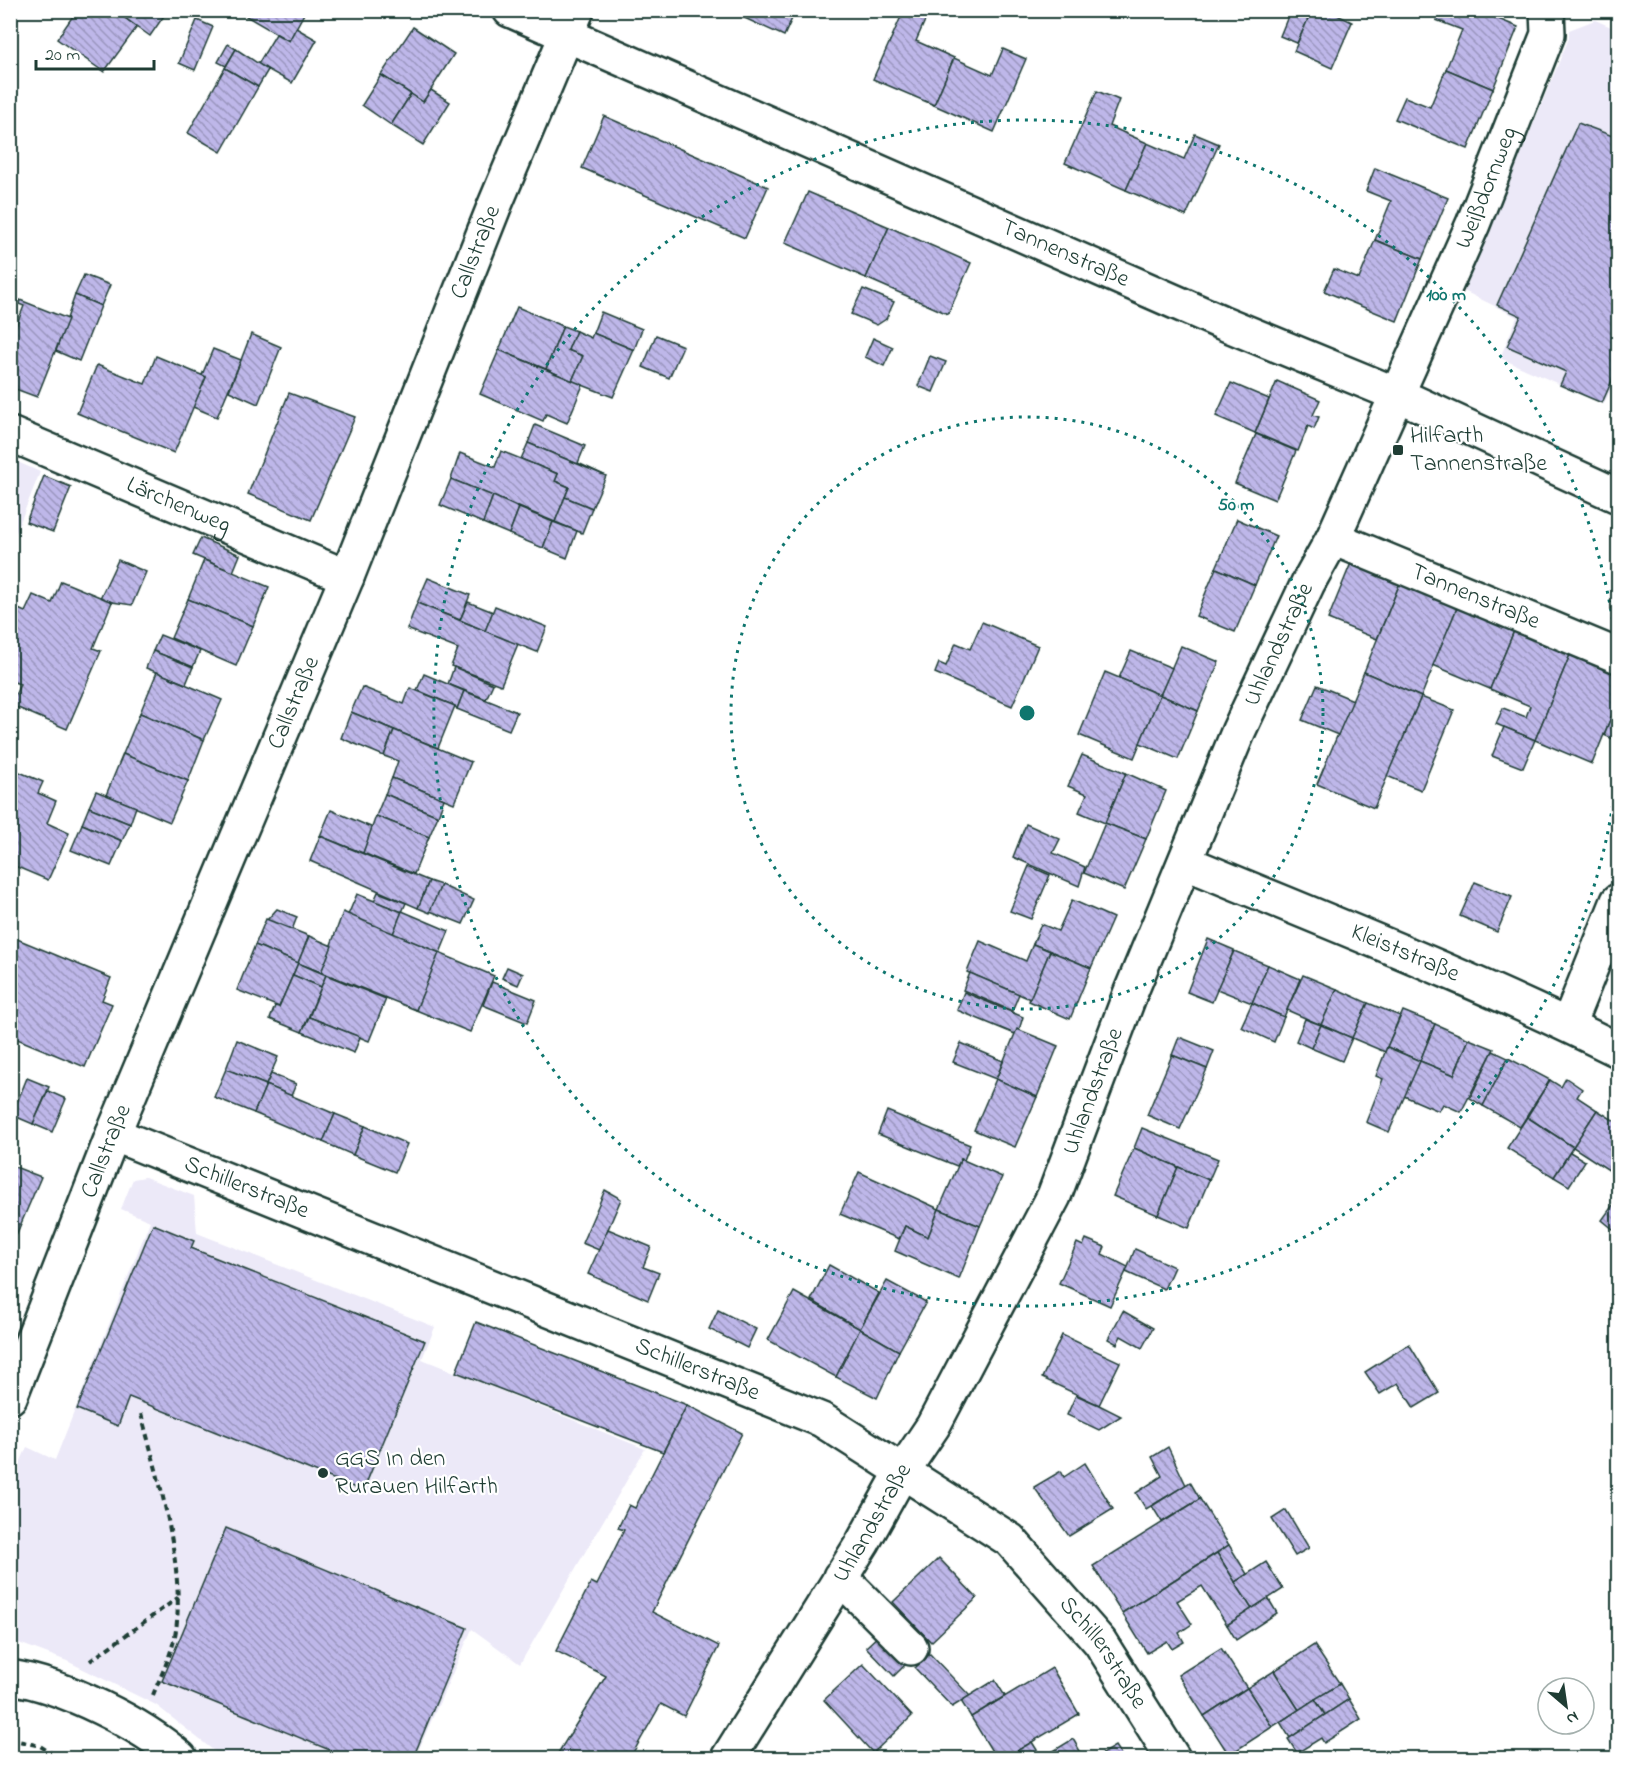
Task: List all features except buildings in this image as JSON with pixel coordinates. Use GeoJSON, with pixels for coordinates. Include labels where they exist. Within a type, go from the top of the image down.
{"type":"FeatureCollection","features":[{"type":"Feature","properties":{"kind":"street","name":"Tannenstraße"},"geometry":{"type":"LineString","coordinates":[[510,10],[572,23],[1210,317],[1396,394],[1618,496]]}},
{"type":"Feature","properties":{"kind":"street","name":"Weißdornweg"},"geometry":{"type":"LineString","coordinates":[[1396,394],[1473,224],[1548,34],[1547,10]]}},
{"type":"Feature","properties":{"kind":"street","name":"Callstraße"},"geometry":{"type":"LineString","coordinates":[[10,1397],[113,1134],[347,577],[494,207],[572,23]]}},
{"type":"Feature","properties":{"kind":"street","name":"Uhlandstraße"},"geometry":{"type":"LineString","coordinates":[[728,1758],[902,1472],[933,1426],[1054,1196],[1130,994],[1239,730],[1308,583],[1333,538],[1396,394]]}},
{"type":"Feature","properties":{"kind":"street","name":"Lärchenweg"},"geometry":{"type":"LineString","coordinates":[[10,434],[347,577]]}},
{"type":"Feature","properties":{"kind":"street","name":"Tannenstraße"},"geometry":{"type":"LineString","coordinates":[[1333,538],[1618,656]]}},
{"type":"Feature","properties":{"kind":"street","name":"Kleiststraße"},"geometry":{"type":"LineString","coordinates":[[1186,863],[1402,952],[1568,1025],[1618,1050]]}},
{"type":"Feature","properties":{"kind":"street"},"geometry":{"type":"LineString","coordinates":[[1568,1025],[1618,901]]}},
{"type":"Feature","properties":{"kind":"street","name":"Schillerstraße"},"geometry":{"type":"LineString","coordinates":[[113,1134],[822,1420],[1010,1540],[1100,1642],[1173,1758]]}},
{"type":"Feature","properties":{"kind":"street"},"geometry":{"type":"LineString","coordinates":[[840,1577],[911,1648]]}},
{"type":"Feature","properties":{"kind":"street"},"geometry":{"type":"LineString","coordinates":[[10,1677],[33,1680],[115,1715],[180,1758]]}},
{"type":"Feature","properties":{"kind":"path"},"geometry":{"type":"LineString","coordinates":[[140,1730],[176,1633],[179,1597],[163,1491],[141,1414]]}},
{"type":"Feature","properties":{"kind":"path"},"geometry":{"type":"LineString","coordinates":[[52,1689],[179,1597]]}},
{"type":"Feature","properties":{"kind":"path"},"geometry":{"type":"LineString","coordinates":[[10,1739],[40,1746],[59,1758]]}},
{"type":"Feature","properties":{"kind":"shaded area"},"geometry":{"type":"Polygon","coordinates":[[[1595,20],[1618,30],[1618,374],[1604,404],[1500,358],[1517,317],[1464,291],[1569,38],[1569,30],[1595,20]]]}},
{"type":"Feature","properties":{"kind":"shaded area"},"geometry":{"type":"Polygon","coordinates":[[[11,459],[40,472],[11,545],[11,459]]]}},
{"type":"Feature","properties":{"kind":"shaded area","name":"GGS In den Rurauen Hilfarth"},"geometry":{"type":"Polygon","coordinates":[[[145,1177],[194,1196],[197,1233],[435,1327],[422,1359],[645,1449],[520,1664],[472,1629],[415,1758],[223,1758],[156,1705],[67,1661],[11,1640],[10,1486],[27,1447],[55,1460],[150,1221],[121,1209],[133,1179],[145,1177]]]}},
{"type":"Feature","properties":{"kind":"place","name":"Hilfarth Tannenstraße"},"geometry":{"type":"Point","coordinates":[1398,450]}},
{"type":"Feature","properties":{"kind":"place","name":"GGS In den Rurauen Hilfarth"},"geometry":{"type":"Point","coordinates":[323,1473]}}]}
